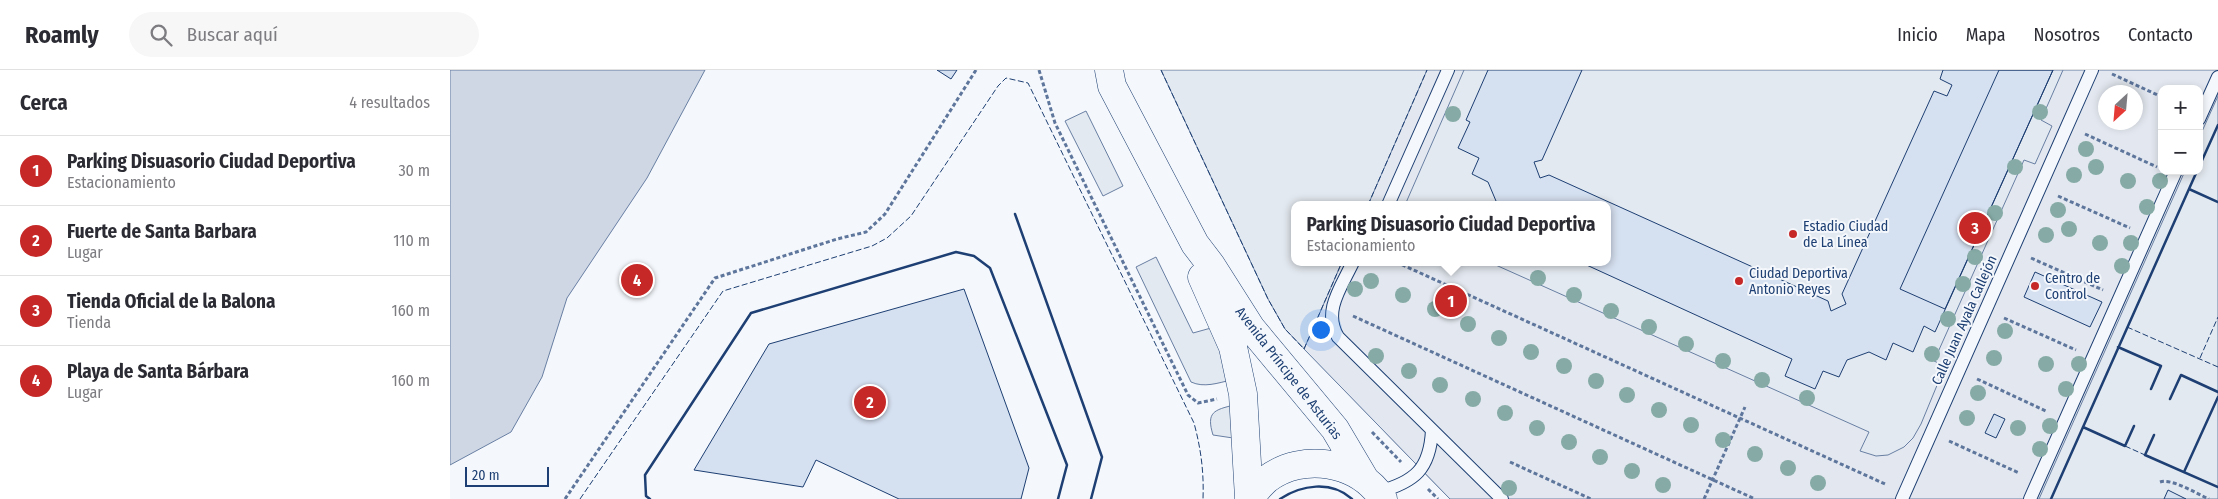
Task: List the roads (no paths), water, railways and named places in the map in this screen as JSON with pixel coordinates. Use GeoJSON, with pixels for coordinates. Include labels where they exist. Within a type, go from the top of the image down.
{"type":"FeatureCollection","features":[{"type":"Feature","properties":{"kind":"main road","name":"Avenida Príncipe de Asturias"},"geometry":{"type":"LineString","coordinates":[[1109,70],[1112,86],[1195,244],[1211,265],[1250,328],[1335,429],[1375,490]]}},
{"type":"Feature","properties":{"kind":"main road","name":"Avenida Príncipe de Asturias"},"geometry":{"type":"LineString","coordinates":[[1195,244],[1199,271],[1233,347],[1243,394],[1249,499]]}},
{"type":"Feature","properties":{"kind":"main road"},"geometry":{"type":"LineString","coordinates":[[1249,499],[1267,480],[1286,469],[1305,464],[1323,463],[1341,467],[1375,490]]}},
{"type":"Feature","properties":{"kind":"lane"},"geometry":{"type":"LineString","coordinates":[[1390,201],[1448,70]]}},
{"type":"Feature","properties":{"kind":"lane","name":"Calle Juan Ayala Callejón"},"geometry":{"type":"LineString","coordinates":[[1903,496],[2092,70]]}},
{"type":"Feature","properties":{"kind":"lane"},"geometry":{"type":"LineString","coordinates":[[2203,110],[2218,77]]}},
{"type":"Feature","properties":{"kind":"lane"},"geometry":{"type":"LineString","coordinates":[[2030,499],[2174,175]]}},
{"type":"Feature","properties":{"kind":"lane"},"geometry":{"type":"LineString","coordinates":[[1351,266],[1333,307],[1332,328],[1502,499]]}},
{"type":"Feature","properties":{"kind":"lane"},"geometry":{"type":"LineString","coordinates":[[1375,490],[1406,483],[1421,470],[1428,457],[1432,430]]}},
{"type":"Feature","properties":{"kind":"place","name":"Tienda Oficial de la Balona"},"geometry":{"type":"Point","coordinates":[1975,228]}},
{"type":"Feature","properties":{"kind":"place","name":"Estadio Ciudad de La Línea"},"geometry":{"type":"Point","coordinates":[1793,234]}},
{"type":"Feature","properties":{"kind":"place","name":"Playa de Santa Bárbara"},"geometry":{"type":"Point","coordinates":[637,280]}},
{"type":"Feature","properties":{"kind":"place","name":"Ciudad Deportiva Antonio Reyes"},"geometry":{"type":"Point","coordinates":[1739,281]}},
{"type":"Feature","properties":{"kind":"place","name":"Centro de Control"},"geometry":{"type":"Point","coordinates":[2035,286]}},
{"type":"Feature","properties":{"kind":"place","name":"Parking Disuasorio Ciudad Deportiva"},"geometry":{"type":"Point","coordinates":[1451,301]}},
{"type":"Feature","properties":{"kind":"place","name":"Fuerte de Santa Barbara"},"geometry":{"type":"Point","coordinates":[870,402]}}]}
